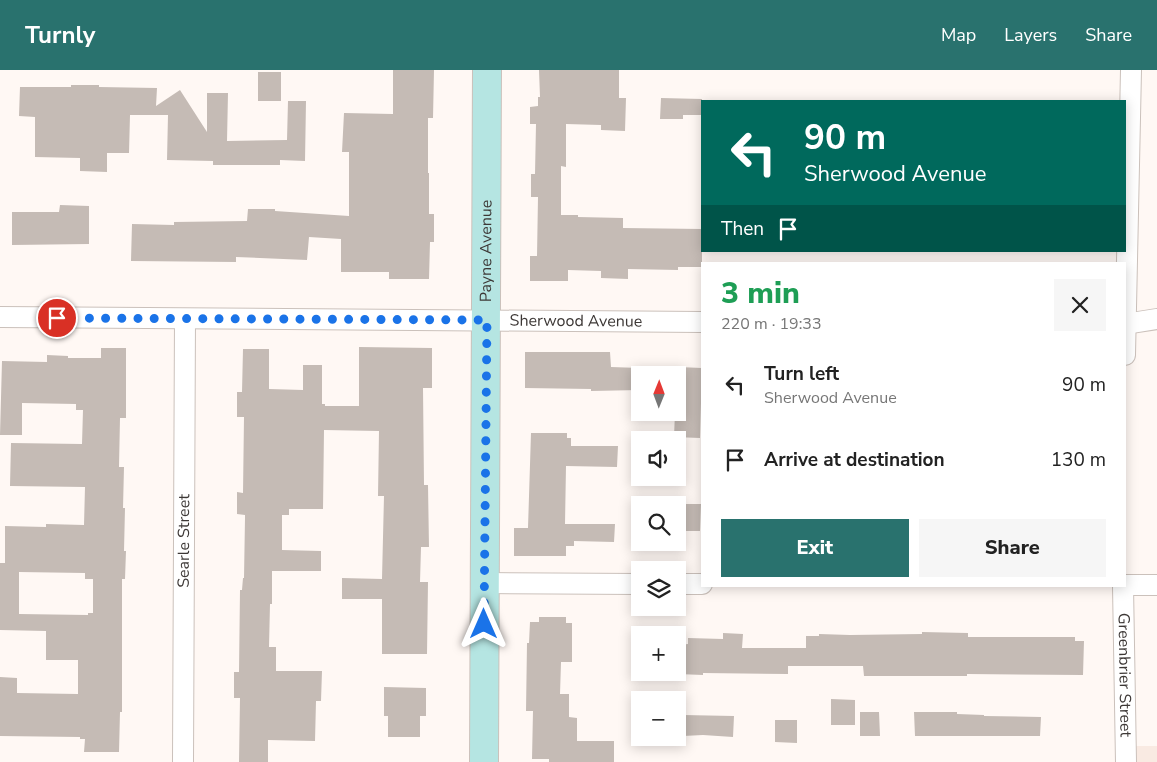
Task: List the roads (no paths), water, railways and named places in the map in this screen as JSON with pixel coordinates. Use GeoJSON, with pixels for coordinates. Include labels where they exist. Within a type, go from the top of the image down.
{"type":"FeatureCollection","features":[{"type":"Feature","properties":{"kind":"street","name":"Payne Avenue"},"geometry":{"type":"LineString","coordinates":[[484,762],[487,70]]}},
{"type":"Feature","properties":{"kind":"street"},"geometry":{"type":"LineString","coordinates":[[1126,282],[1131,70]]}},
{"type":"Feature","properties":{"kind":"street","name":"Sherwood Avenue"},"geometry":{"type":"LineString","coordinates":[[0,317],[701,322]]}},
{"type":"Feature","properties":{"kind":"street","name":"Searle Street"},"geometry":{"type":"LineString","coordinates":[[183,762],[185,319]]}},
{"type":"Feature","properties":{"kind":"street"},"geometry":{"type":"LineString","coordinates":[[1126,324],[1157,319]]}},
{"type":"Feature","properties":{"kind":"street"},"geometry":{"type":"LineString","coordinates":[[485,583],[631,584]]}},
{"type":"Feature","properties":{"kind":"street"},"geometry":{"type":"LineString","coordinates":[[686,584],[701,584]]}},
{"type":"Feature","properties":{"kind":"street"},"geometry":{"type":"LineString","coordinates":[[1126,586],[1157,585]]}},
{"type":"Feature","properties":{"kind":"street","name":"Greenbrier Street"},"geometry":{"type":"LineString","coordinates":[[1124,587],[1126,762]]}}]}
